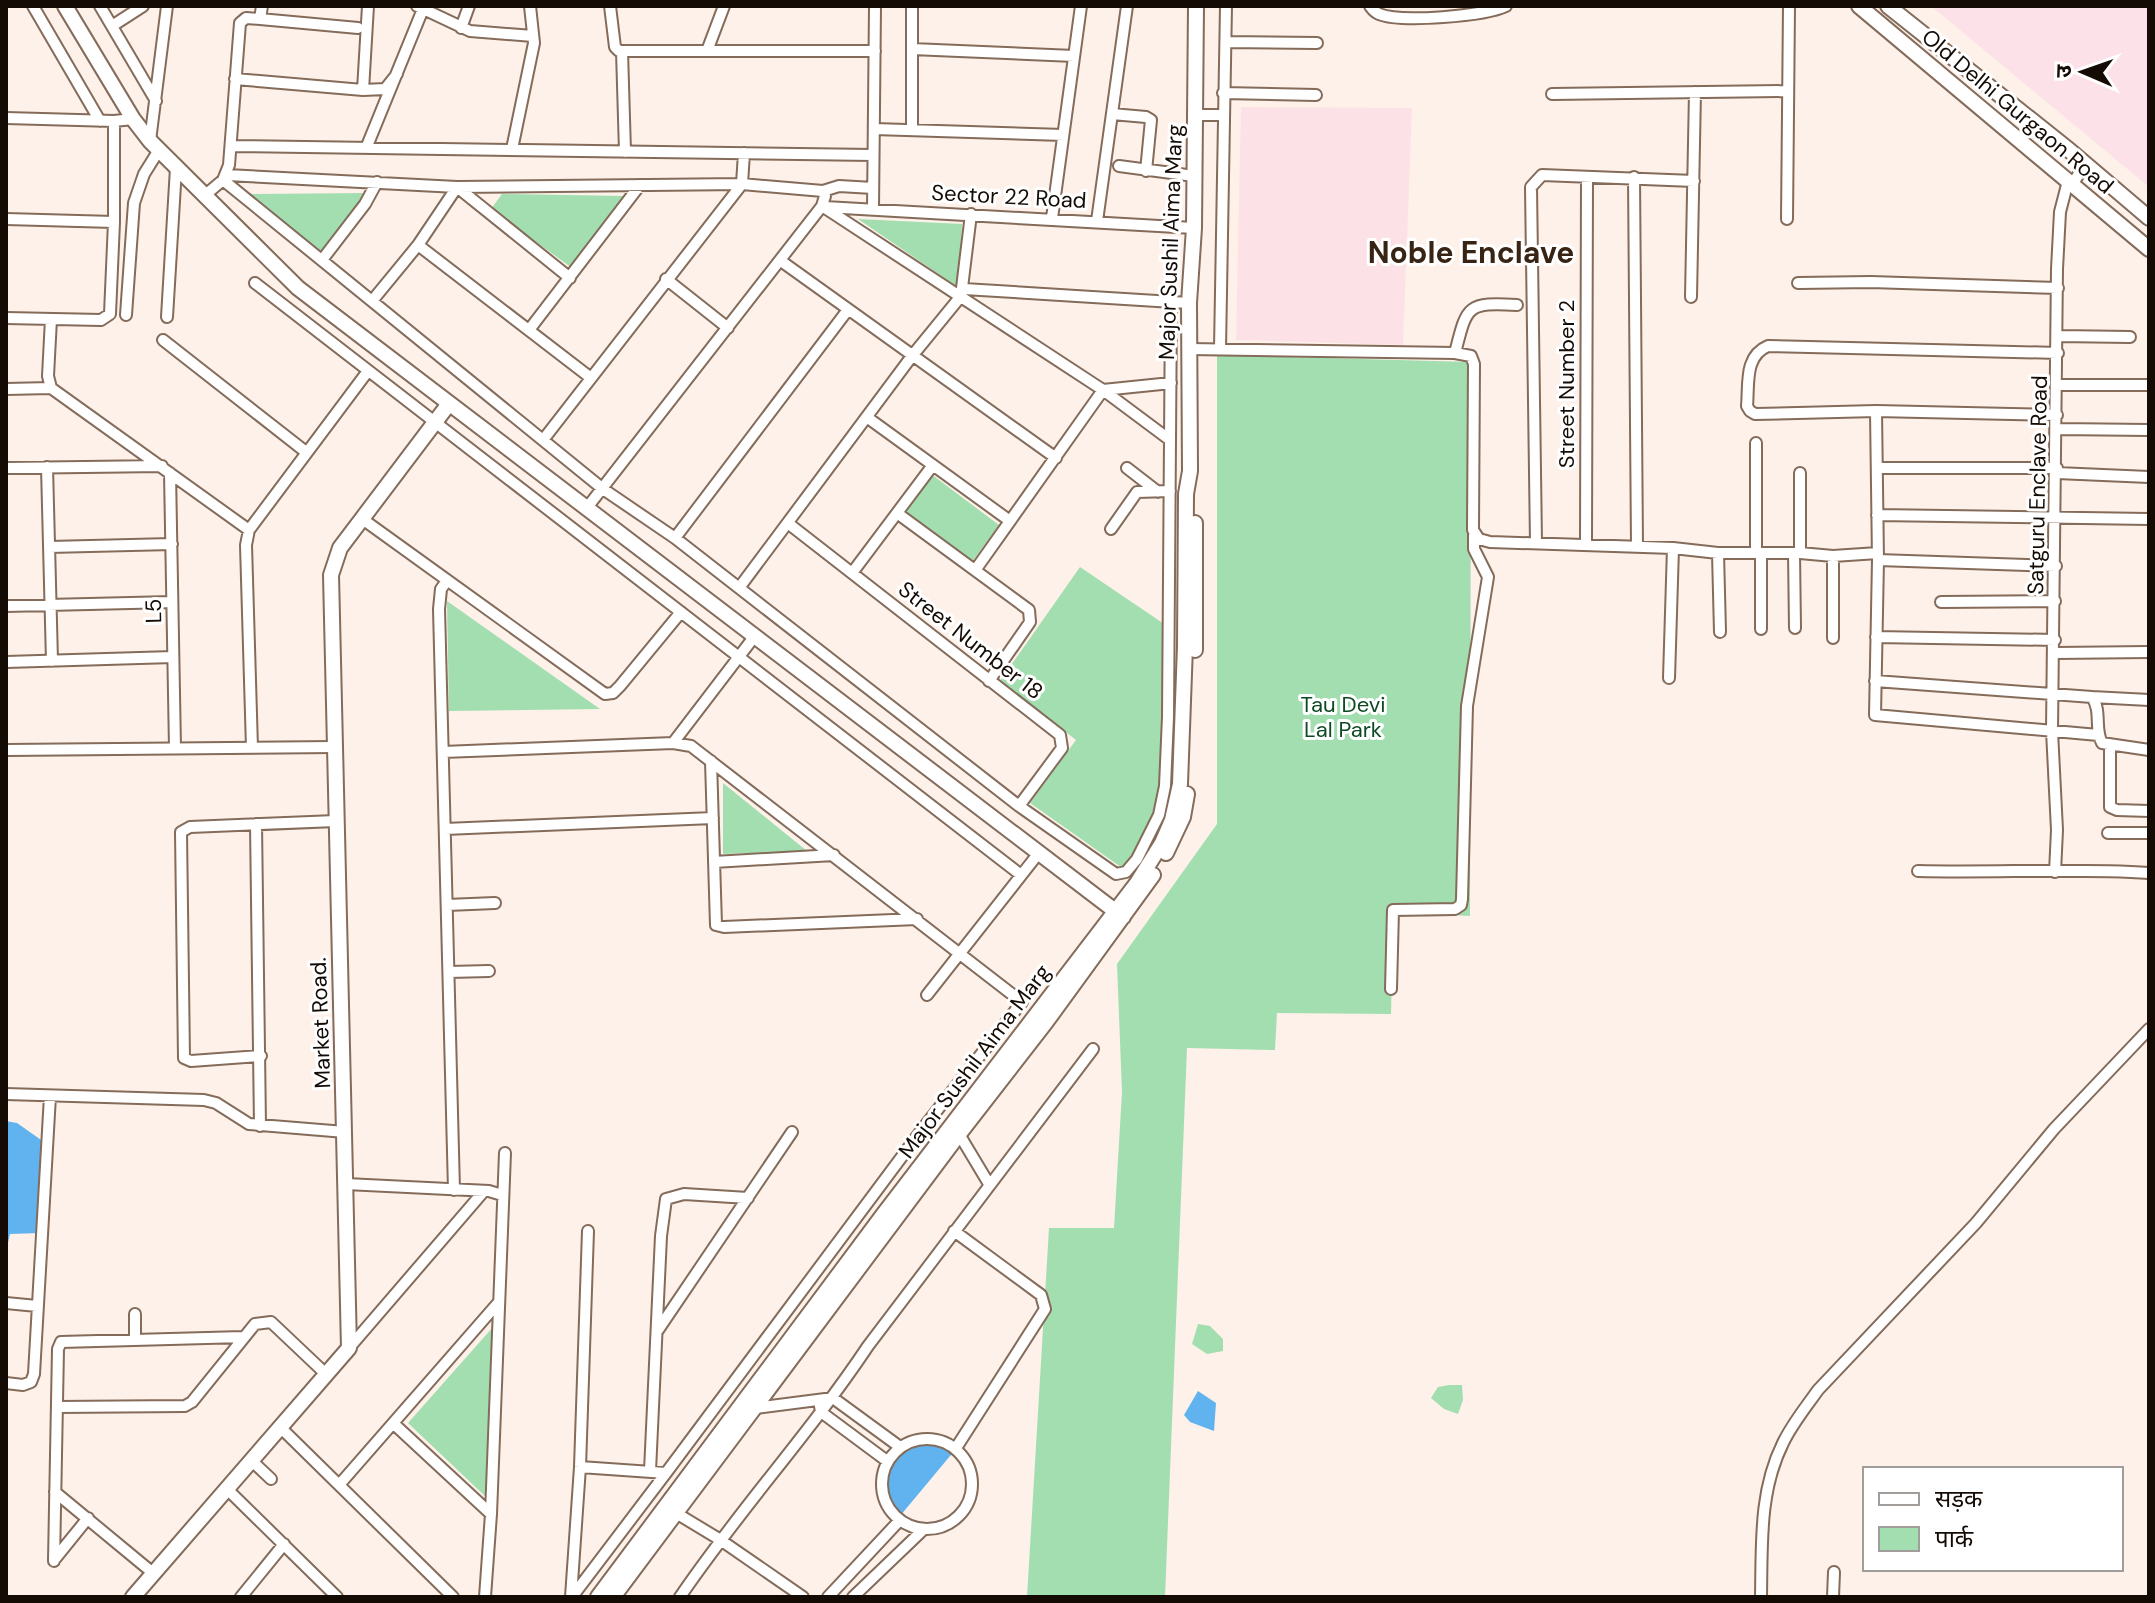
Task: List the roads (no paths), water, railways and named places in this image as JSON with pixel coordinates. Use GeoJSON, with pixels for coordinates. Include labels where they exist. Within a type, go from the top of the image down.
{"type":"FeatureCollection","features":[{"type":"Feature","properties":{"kind":"street"},"geometry":{"type":"LineString","coordinates":[[33,6],[100,121]]}},
{"type":"Feature","properties":{"kind":"street"},"geometry":{"type":"LineString","coordinates":[[65,6],[133,119],[154,145],[298,288],[1119,914]]}},
{"type":"Feature","properties":{"kind":"street"},"geometry":{"type":"LineString","coordinates":[[100,6],[156,101]]}},
{"type":"Feature","properties":{"kind":"street"},"geometry":{"type":"LineString","coordinates":[[112,26],[143,6]]}},
{"type":"Feature","properties":{"kind":"street"},"geometry":{"type":"LineString","coordinates":[[126,315],[134,203],[154,145],[167,6]]}},
{"type":"Feature","properties":{"kind":"street"},"geometry":{"type":"LineString","coordinates":[[260,19],[262,6]]}},
{"type":"Feature","properties":{"kind":"street"},"geometry":{"type":"LineString","coordinates":[[363,90],[368,6]]}},
{"type":"Feature","properties":{"kind":"street"},"geometry":{"type":"LineString","coordinates":[[461,28],[469,6]]}},
{"type":"Feature","properties":{"kind":"street"},"geometry":{"type":"LineString","coordinates":[[512,149],[534,43],[530,6]]}},
{"type":"Feature","properties":{"kind":"street"},"geometry":{"type":"LineString","coordinates":[[610,6],[615,47],[622,51],[875,51]]}},
{"type":"Feature","properties":{"kind":"street"},"geometry":{"type":"LineString","coordinates":[[707,51],[724,6]]}},
{"type":"Feature","properties":{"kind":"street"},"geometry":{"type":"LineString","coordinates":[[873,209],[875,6]]}},
{"type":"Feature","properties":{"kind":"street"},"geometry":{"type":"LineString","coordinates":[[912,6],[912,130]]}},
{"type":"Feature","properties":{"kind":"street"},"geometry":{"type":"LineString","coordinates":[[1052,218],[1081,6]]}},
{"type":"Feature","properties":{"kind":"street"},"geometry":{"type":"LineString","coordinates":[[1097,221],[1127,6]]}},
{"type":"Feature","properties":{"kind":"street","name":"Major Sushil Aima Marg"},"geometry":{"type":"LineString","coordinates":[[613,1597],[695,1467],[1037,1015],[1119,914],[1139,898],[1176,835],[1183,817],[1188,792],[1196,590],[1195,492],[1189,480],[1189,303],[1194,228],[1196,6]]}},
{"type":"Feature","properties":{"kind":"street"},"geometry":{"type":"LineString","coordinates":[[1220,349],[1226,6]]}},
{"type":"Feature","properties":{"kind":"street"},"geometry":{"type":"LineString","coordinates":[[1370,6],[1381,15],[1405,18],[1491,13],[1506,6]]}},
{"type":"Feature","properties":{"kind":"street"},"geometry":{"type":"LineString","coordinates":[[1787,219],[1789,6]]}},
{"type":"Feature","properties":{"kind":"street","name":"Old Delhi Gurgaon Road"},"geometry":{"type":"LineString","coordinates":[[1859,6],[2149,249]]}},
{"type":"Feature","properties":{"kind":"street","name":"Old Delhi Gurgaon Road"},"geometry":{"type":"LineString","coordinates":[[1888,6],[2149,218]]}},
{"type":"Feature","properties":{"kind":"street"},"geometry":{"type":"LineString","coordinates":[[367,146],[420,8],[461,28],[484,34],[533,36]]}},
{"type":"Feature","properties":{"kind":"street"},"geometry":{"type":"LineString","coordinates":[[204,196],[225,177],[232,146],[240,23],[246,18],[358,28]]}},
{"type":"Feature","properties":{"kind":"street"},"geometry":{"type":"LineString","coordinates":[[1226,42],[1317,43]]}},
{"type":"Feature","properties":{"kind":"street"},"geometry":{"type":"LineString","coordinates":[[912,49],[1074,56]]}},
{"type":"Feature","properties":{"kind":"street"},"geometry":{"type":"LineString","coordinates":[[622,51],[625,152]]}},
{"type":"Feature","properties":{"kind":"street"},"geometry":{"type":"LineString","coordinates":[[235,79],[363,90],[385,89],[397,74]]}},
{"type":"Feature","properties":{"kind":"street"},"geometry":{"type":"LineString","coordinates":[[1552,94],[1788,91]]}},
{"type":"Feature","properties":{"kind":"street"},"geometry":{"type":"LineString","coordinates":[[1691,297],[1695,92]]}},
{"type":"Feature","properties":{"kind":"street"},"geometry":{"type":"LineString","coordinates":[[1223,93],[1316,95]]}},
{"type":"Feature","properties":{"kind":"street"},"geometry":{"type":"LineString","coordinates":[[1112,114],[1151,120],[1146,171]]}},
{"type":"Feature","properties":{"kind":"street"},"geometry":{"type":"LineString","coordinates":[[1196,115],[1223,115]]}},
{"type":"Feature","properties":{"kind":"street"},"geometry":{"type":"LineString","coordinates":[[6,118],[133,119]]}},
{"type":"Feature","properties":{"kind":"street"},"geometry":{"type":"LineString","coordinates":[[6,318],[101,320],[110,314],[114,121]]}},
{"type":"Feature","properties":{"kind":"street"},"geometry":{"type":"LineString","coordinates":[[874,129],[1063,135]]}},
{"type":"Feature","properties":{"kind":"street"},"geometry":{"type":"LineString","coordinates":[[232,146],[873,155]]}},
{"type":"Feature","properties":{"kind":"street"},"geometry":{"type":"LineString","coordinates":[[543,440],[742,184],[744,153]]}},
{"type":"Feature","properties":{"kind":"street","name":"Satguru Enclave Road"},"geometry":{"type":"LineString","coordinates":[[2055,872],[2057,830],[2052,731],[2055,693],[2058,283],[2066,206],[2072,185],[2085,164]]}},
{"type":"Feature","properties":{"kind":"street"},"geometry":{"type":"LineString","coordinates":[[1119,166],[1194,176]]}},
{"type":"Feature","properties":{"kind":"street"},"geometry":{"type":"LineString","coordinates":[[167,317],[176,168]]}},
{"type":"Feature","properties":{"kind":"street"},"geometry":{"type":"LineString","coordinates":[[1536,543],[1531,187],[1542,175],[1694,181]]}},
{"type":"Feature","properties":{"kind":"street"},"geometry":{"type":"LineString","coordinates":[[225,177],[457,187],[742,184],[823,191],[839,186],[873,188]]}},
{"type":"Feature","properties":{"kind":"street"},"geometry":{"type":"LineString","coordinates":[[225,177],[603,489],[675,538],[1019,806],[1116,874],[1131,868],[1153,828],[1163,800],[1168,731],[1165,492],[1170,440],[1171,302]]}},
{"type":"Feature","properties":{"kind":"street","name":"Street Number 2"},"geometry":{"type":"LineString","coordinates":[[1586,544],[1587,177]]}},
{"type":"Feature","properties":{"kind":"street"},"geometry":{"type":"LineString","coordinates":[[1634,177],[1637,546]]}},
{"type":"Feature","properties":{"kind":"street"},"geometry":{"type":"LineString","coordinates":[[322,260],[365,204],[377,182]]}},
{"type":"Feature","properties":{"kind":"street"},"geometry":{"type":"LineString","coordinates":[[529,330],[640,185]]}},
{"type":"Feature","properties":{"kind":"street"},"geometry":{"type":"LineString","coordinates":[[372,301],[418,245],[457,187]]}},
{"type":"Feature","properties":{"kind":"street"},"geometry":{"type":"LineString","coordinates":[[457,187],[570,278]]}},
{"type":"Feature","properties":{"kind":"street"},"geometry":{"type":"LineString","coordinates":[[586,509],[822,206],[823,191]]}},
{"type":"Feature","properties":{"kind":"street"},"geometry":{"type":"LineString","coordinates":[[822,206],[962,293],[1170,440]]}},
{"type":"Feature","properties":{"kind":"street","name":"Sector 22 Road"},"geometry":{"type":"LineString","coordinates":[[822,206],[1194,228]]}},
{"type":"Feature","properties":{"kind":"street"},"geometry":{"type":"LineString","coordinates":[[739,588],[962,293],[971,214]]}},
{"type":"Feature","properties":{"kind":"street"},"geometry":{"type":"LineString","coordinates":[[6,219],[114,222]]}},
{"type":"Feature","properties":{"kind":"street"},"geometry":{"type":"LineString","coordinates":[[418,245],[591,378]]}},
{"type":"Feature","properties":{"kind":"street"},"geometry":{"type":"LineString","coordinates":[[781,261],[1056,458]]}},
{"type":"Feature","properties":{"kind":"street"},"geometry":{"type":"LineString","coordinates":[[666,279],[728,328]]}},
{"type":"Feature","properties":{"kind":"street"},"geometry":{"type":"LineString","coordinates":[[255,283],[1021,875]]}},
{"type":"Feature","properties":{"kind":"street"},"geometry":{"type":"LineString","coordinates":[[1798,283],[2058,283]]}},
{"type":"Feature","properties":{"kind":"street"},"geometry":{"type":"LineString","coordinates":[[962,293],[1189,303]]}},
{"type":"Feature","properties":{"kind":"street"},"geometry":{"type":"LineString","coordinates":[[1455,353],[1465,315],[1471,309],[1486,304],[1517,305]]}},
{"type":"Feature","properties":{"kind":"street"},"geometry":{"type":"LineString","coordinates":[[675,538],[847,311]]}},
{"type":"Feature","properties":{"kind":"street"},"geometry":{"type":"LineString","coordinates":[[51,319],[48,376],[51,388]]}},
{"type":"Feature","properties":{"kind":"street"},"geometry":{"type":"LineString","coordinates":[[2058,336],[2130,337]]}},
{"type":"Feature","properties":{"kind":"street"},"geometry":{"type":"LineString","coordinates":[[163,340],[306,452]]}},
{"type":"Feature","properties":{"kind":"street"},"geometry":{"type":"LineString","coordinates":[[2057,415],[1876,411],[1752,414],[1747,406],[1751,360],[1768,346],[2058,353]]}},
{"type":"Feature","properties":{"kind":"street"},"geometry":{"type":"LineString","coordinates":[[1189,349],[1455,353],[1471,356],[1474,364],[1474,549],[1488,577],[1467,706],[1462,899],[1461,905],[1455,909],[1393,910],[1391,989]]}},
{"type":"Feature","properties":{"kind":"street"},"geometry":{"type":"LineString","coordinates":[[252,748],[246,545],[249,530],[368,371]]}},
{"type":"Feature","properties":{"kind":"street"},"geometry":{"type":"LineString","coordinates":[[976,569],[1103,390],[1171,383]]}},
{"type":"Feature","properties":{"kind":"street"},"geometry":{"type":"LineString","coordinates":[[2057,385],[2149,385]]}},
{"type":"Feature","properties":{"kind":"street"},"geometry":{"type":"LineString","coordinates":[[6,389],[51,388],[249,530]]}},
{"type":"Feature","properties":{"kind":"street","name":"Market Road."},"geometry":{"type":"LineString","coordinates":[[349,1348],[331,575],[340,548],[448,405]]}},
{"type":"Feature","properties":{"kind":"street"},"geometry":{"type":"LineString","coordinates":[[1876,411],[1878,556],[1874,712],[1878,716],[2098,735]]}},
{"type":"Feature","properties":{"kind":"street"},"geometry":{"type":"LineString","coordinates":[[868,418],[1010,521]]}},
{"type":"Feature","properties":{"kind":"street"},"geometry":{"type":"LineString","coordinates":[[2057,429],[2149,430]]}},
{"type":"Feature","properties":{"kind":"street"},"geometry":{"type":"LineString","coordinates":[[1756,443],[1761,629]]}},
{"type":"Feature","properties":{"kind":"street"},"geometry":{"type":"LineString","coordinates":[[852,573],[933,465]]}},
{"type":"Feature","properties":{"kind":"street"},"geometry":{"type":"LineString","coordinates":[[47,467],[52,661]]}},
{"type":"Feature","properties":{"kind":"street"},"geometry":{"type":"LineString","coordinates":[[6,468],[166,469]]}},
{"type":"Feature","properties":{"kind":"street"},"geometry":{"type":"LineString","coordinates":[[1127,468],[1165,492]]}},
{"type":"Feature","properties":{"kind":"street"},"geometry":{"type":"LineString","coordinates":[[1877,468],[2057,471],[2149,477]]}},
{"type":"Feature","properties":{"kind":"street","name":"L5"},"geometry":{"type":"LineString","coordinates":[[166,469],[172,544],[175,748]]}},
{"type":"Feature","properties":{"kind":"street"},"geometry":{"type":"LineString","coordinates":[[1795,628],[1800,473]]}},
{"type":"Feature","properties":{"kind":"street"},"geometry":{"type":"LineString","coordinates":[[1111,529],[1134,494],[1165,492]]}},
{"type":"Feature","properties":{"kind":"street"},"geometry":{"type":"LineString","coordinates":[[897,513],[1029,610],[1030,622],[989,681]]}},
{"type":"Feature","properties":{"kind":"street"},"geometry":{"type":"LineString","coordinates":[[1877,515],[2149,519]]}},
{"type":"Feature","properties":{"kind":"street"},"geometry":{"type":"LineString","coordinates":[[361,518],[605,694],[613,693],[620,686],[681,612]]}},
{"type":"Feature","properties":{"kind":"street","name":"Street Number 18"},"geometry":{"type":"LineString","coordinates":[[789,524],[1063,739],[1062,748],[1019,806]]}},
{"type":"Feature","properties":{"kind":"street"},"geometry":{"type":"LineString","coordinates":[[1474,534],[1490,542],[1637,546],[1718,553],[1878,556],[2056,566]]}},
{"type":"Feature","properties":{"kind":"street"},"geometry":{"type":"LineString","coordinates":[[49,547],[172,544]]}},
{"type":"Feature","properties":{"kind":"street"},"geometry":{"type":"LineString","coordinates":[[1669,678],[1673,548]]}},
{"type":"Feature","properties":{"kind":"street"},"geometry":{"type":"LineString","coordinates":[[1718,553],[1720,632]]}},
{"type":"Feature","properties":{"kind":"street"},"geometry":{"type":"LineString","coordinates":[[1833,556],[1833,638]]}},
{"type":"Feature","properties":{"kind":"street"},"geometry":{"type":"LineString","coordinates":[[446,582],[441,589],[439,609],[454,1190]]}},
{"type":"Feature","properties":{"kind":"street"},"geometry":{"type":"LineString","coordinates":[[1941,602],[2055,601]]}},
{"type":"Feature","properties":{"kind":"street"},"geometry":{"type":"LineString","coordinates":[[6,606],[172,602]]}},
{"type":"Feature","properties":{"kind":"street"},"geometry":{"type":"LineString","coordinates":[[673,743],[754,637]]}},
{"type":"Feature","properties":{"kind":"street"},"geometry":{"type":"LineString","coordinates":[[1876,637],[2055,640]]}},
{"type":"Feature","properties":{"kind":"street"},"geometry":{"type":"LineString","coordinates":[[2055,653],[2149,652]]}},
{"type":"Feature","properties":{"kind":"street"},"geometry":{"type":"LineString","coordinates":[[6,662],[173,657]]}},
{"type":"Feature","properties":{"kind":"street"},"geometry":{"type":"LineString","coordinates":[[1875,681],[2149,700]]}},
{"type":"Feature","properties":{"kind":"street"},"geometry":{"type":"LineString","coordinates":[[2092,697],[2097,705],[2098,735],[2102,743],[2149,750]]}},
{"type":"Feature","properties":{"kind":"street"},"geometry":{"type":"LineString","coordinates":[[443,752],[673,743],[691,746],[1037,1015]]}},
{"type":"Feature","properties":{"kind":"street"},"geometry":{"type":"LineString","coordinates":[[2110,745],[2110,807],[2149,811]]}},
{"type":"Feature","properties":{"kind":"street"},"geometry":{"type":"LineString","coordinates":[[6,750],[334,747]]}},
{"type":"Feature","properties":{"kind":"street"},"geometry":{"type":"LineString","coordinates":[[711,761],[715,922],[719,927],[917,919]]}},
{"type":"Feature","properties":{"kind":"street"},"geometry":{"type":"LineString","coordinates":[[445,829],[713,818]]}},
{"type":"Feature","properties":{"kind":"street"},"geometry":{"type":"LineString","coordinates":[[261,1056],[191,1061],[184,1058],[181,832],[190,827],[336,821]]}},
{"type":"Feature","properties":{"kind":"street"},"geometry":{"type":"LineString","coordinates":[[256,824],[260,1126]]}},
{"type":"Feature","properties":{"kind":"street"},"geometry":{"type":"LineString","coordinates":[[2108,833],[2149,833]]}},
{"type":"Feature","properties":{"kind":"street"},"geometry":{"type":"LineString","coordinates":[[927,995],[1038,854]]}},
{"type":"Feature","properties":{"kind":"street"},"geometry":{"type":"LineString","coordinates":[[714,862],[834,855]]}},
{"type":"Feature","properties":{"kind":"street"},"geometry":{"type":"LineString","coordinates":[[1918,871],[1996,873],[2104,870],[2149,873]]}},
{"type":"Feature","properties":{"kind":"street"},"geometry":{"type":"LineString","coordinates":[[447,905],[495,903]]}},
{"type":"Feature","properties":{"kind":"street","name":"Major Sushil Aima Marg"},"geometry":{"type":"LineString","coordinates":[[598,1597],[755,1408],[1046,1022],[1119,914]]}},
{"type":"Feature","properties":{"kind":"street"},"geometry":{"type":"LineString","coordinates":[[449,972],[489,971]]}},
{"type":"Feature","properties":{"kind":"street"},"geometry":{"type":"LineString","coordinates":[[572,1597],[924,1127],[1022,1002]]}},
{"type":"Feature","properties":{"kind":"street"},"geometry":{"type":"LineString","coordinates":[[1761,1597],[1763,1526],[1769,1480],[1784,1441],[1800,1416],[1818,1390],[1976,1223],[2054,1129],[2149,1029]]}},
{"type":"Feature","properties":{"kind":"street"},"geometry":{"type":"LineString","coordinates":[[680,1597],[719,1539],[820,1406],[833,1398],[868,1346],[1093,1049]]}},
{"type":"Feature","properties":{"kind":"street"},"geometry":{"type":"LineString","coordinates":[[6,1094],[211,1101],[242,1122],[345,1132]]}},
{"type":"Feature","properties":{"kind":"street"},"geometry":{"type":"LineString","coordinates":[[6,1383],[23,1385],[31,1382],[34,1374],[50,1096]]}},
{"type":"Feature","properties":{"kind":"street"},"geometry":{"type":"LineString","coordinates":[[657,1332],[792,1132]]}},
{"type":"Feature","properties":{"kind":"street"},"geometry":{"type":"LineString","coordinates":[[959,1134],[989,1184]]}},
{"type":"Feature","properties":{"kind":"street"},"geometry":{"type":"LineString","coordinates":[[485,1597],[505,1153]]}},
{"type":"Feature","properties":{"kind":"street"},"geometry":{"type":"LineString","coordinates":[[346,1184],[484,1191],[502,1195]]}},
{"type":"Feature","properties":{"kind":"street"},"geometry":{"type":"LineString","coordinates":[[133,1597],[253,1462],[484,1191]]}},
{"type":"Feature","properties":{"kind":"street"},"geometry":{"type":"LineString","coordinates":[[650,1471],[661,1236],[666,1199],[684,1194],[748,1198]]}},
{"type":"Feature","properties":{"kind":"street"},"geometry":{"type":"LineString","coordinates":[[572,1597],[588,1231]]}},
{"type":"Feature","properties":{"kind":"street"},"geometry":{"type":"LineString","coordinates":[[954,1231],[1041,1295],[1045,1309],[956,1448]]}},
{"type":"Feature","properties":{"kind":"street"},"geometry":{"type":"LineString","coordinates":[[6,1303],[37,1306]]}},
{"type":"Feature","properties":{"kind":"street"},"geometry":{"type":"LineString","coordinates":[[339,1485],[498,1303]]}},
{"type":"Feature","properties":{"kind":"street"},"geometry":{"type":"LineString","coordinates":[[135,1314],[135,1339]]}},
{"type":"Feature","properties":{"kind":"street"},"geometry":{"type":"LineString","coordinates":[[57,1407],[185,1406],[192,1402],[243,1337],[259,1322],[271,1322],[327,1375]]}},
{"type":"Feature","properties":{"kind":"street"},"geometry":{"type":"LineString","coordinates":[[88,1518],[52,1563],[58,1349],[61,1342],[243,1337]]}},
{"type":"Feature","properties":{"kind":"street"},"geometry":{"type":"LineString","coordinates":[[833,1398],[900,1447]]}},
{"type":"Feature","properties":{"kind":"street"},"geometry":{"type":"LineString","coordinates":[[755,1408],[820,1406],[887,1461]]}},
{"type":"Feature","properties":{"kind":"street"},"geometry":{"type":"LineString","coordinates":[[394,1424],[491,1514]]}},
{"type":"Feature","properties":{"kind":"street"},"geometry":{"type":"LineString","coordinates":[[281,1428],[452,1597]]}},
{"type":"Feature","properties":{"kind":"street"},"geometry":{"type":"LineString","coordinates":[[928,1438],[956,1448],[965,1458],[973,1486],[970,1500],[962,1513],[951,1522],[938,1528],[924,1529],[900,1520],[884,1500],[883,1474],[887,1461],[900,1447],[913,1440],[928,1438]]}},
{"type":"Feature","properties":{"kind":"street"},"geometry":{"type":"LineString","coordinates":[[253,1462],[271,1479]]}},
{"type":"Feature","properties":{"kind":"street"},"geometry":{"type":"LineString","coordinates":[[580,1467],[650,1471],[695,1467]]}},
{"type":"Feature","properties":{"kind":"street"},"geometry":{"type":"LineString","coordinates":[[228,1490],[337,1597]]}},
{"type":"Feature","properties":{"kind":"street"},"geometry":{"type":"LineString","coordinates":[[55,1492],[153,1573]]}},
{"type":"Feature","properties":{"kind":"street"},"geometry":{"type":"LineString","coordinates":[[670,1509],[803,1597]]}},
{"type":"Feature","properties":{"kind":"street"},"geometry":{"type":"LineString","coordinates":[[828,1597],[900,1520]]}},
{"type":"Feature","properties":{"kind":"street"},"geometry":{"type":"LineString","coordinates":[[853,1597],[924,1529]]}},
{"type":"Feature","properties":{"kind":"street"},"geometry":{"type":"LineString","coordinates":[[241,1597],[284,1544]]}},
{"type":"Feature","properties":{"kind":"street"},"geometry":{"type":"LineString","coordinates":[[1833,1597],[1834,1572]]}},
{"type":"Feature","properties":{"kind":"water"},"geometry":{"type":"Polygon","coordinates":[[[6,1121],[17,1123],[44,1142],[40,1233],[10,1234],[6,1252],[6,1121]]]}},
{"type":"Feature","properties":{"kind":"water"},"geometry":{"type":"Polygon","coordinates":[[[1198,1391],[1216,1403],[1214,1431],[1190,1422],[1184,1415],[1198,1391]]]}},
{"type":"Feature","properties":{"kind":"water"},"geometry":{"type":"Polygon","coordinates":[[[936,1441],[955,1450],[900,1516],[888,1502],[885,1478],[895,1458],[906,1447],[936,1441]]]}},
{"type":"Feature","properties":{"kind":"district","name":"Noble Enclave"},"geometry":{"type":"Point","coordinates":[1471,253]}},
{"type":"Feature","properties":{"kind":"park label","name":"Tau Devi Lal Park"},"geometry":{"type":"Point","coordinates":[1343,716]}}]}
